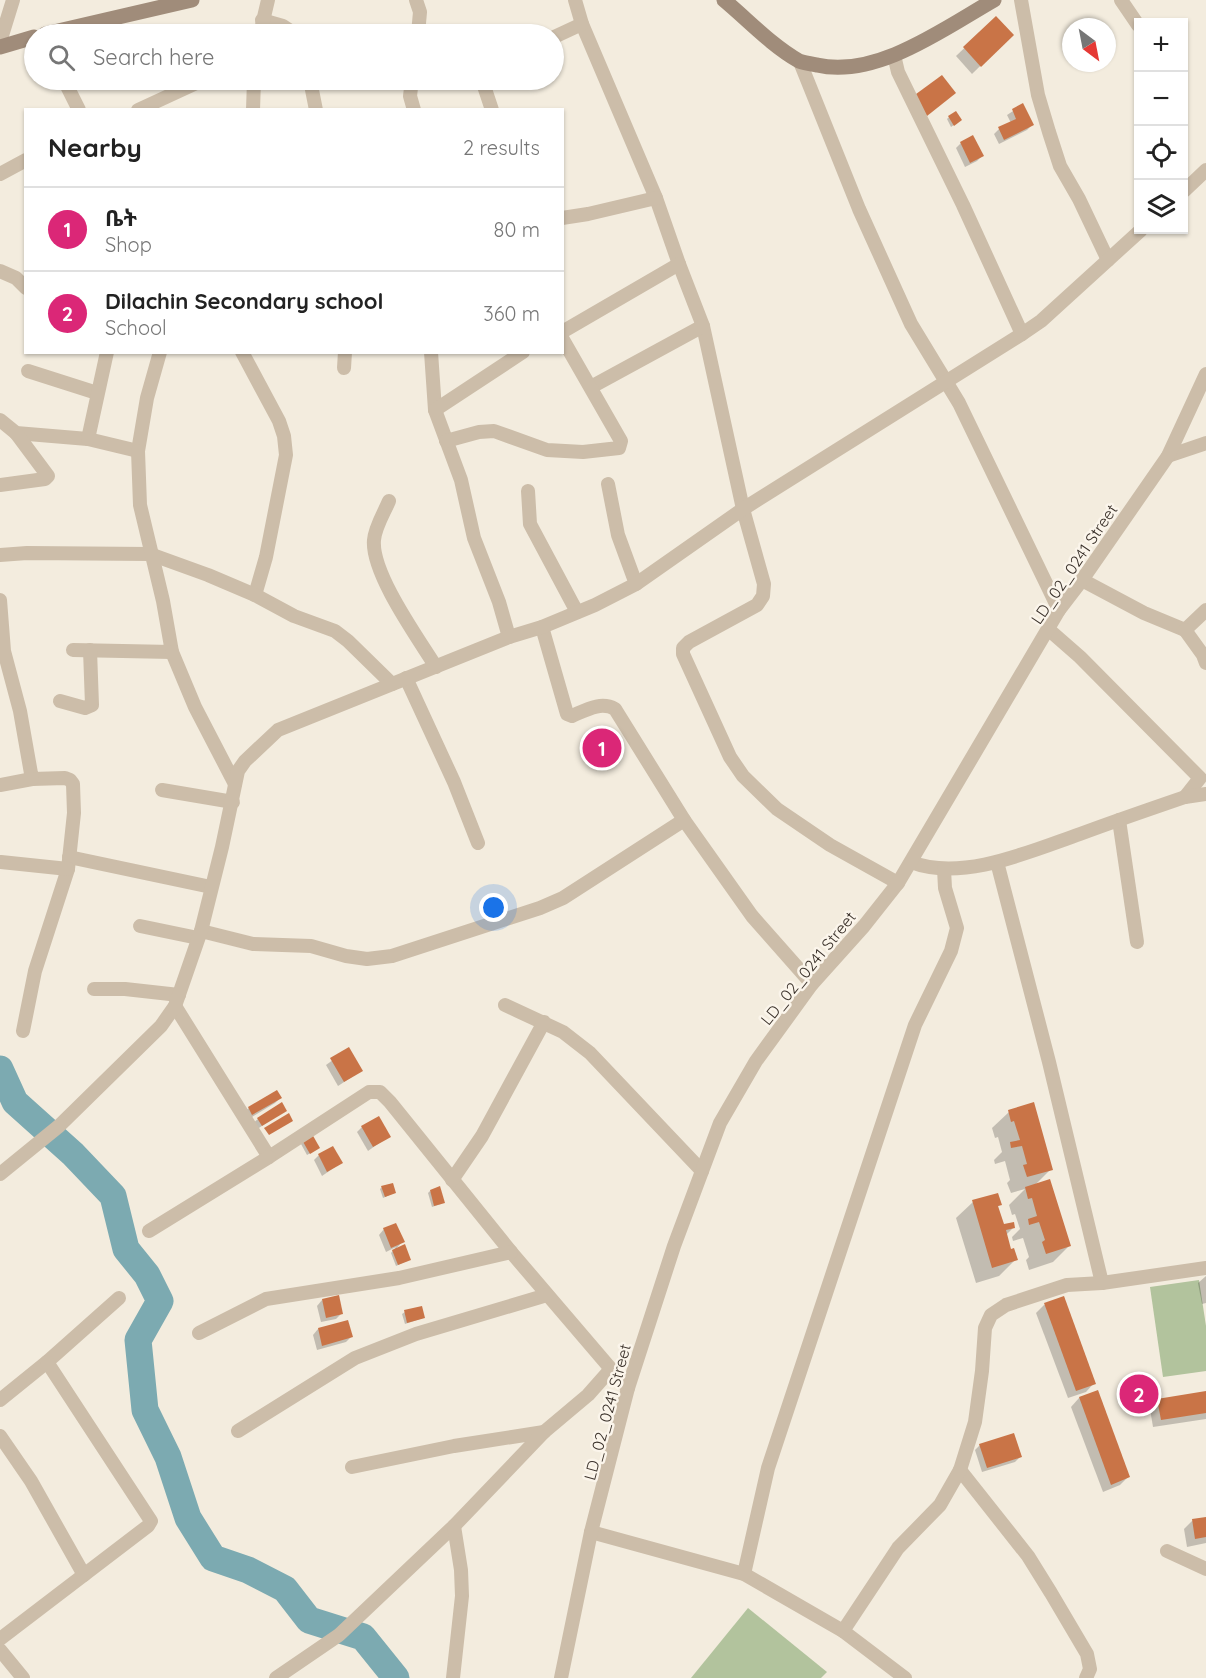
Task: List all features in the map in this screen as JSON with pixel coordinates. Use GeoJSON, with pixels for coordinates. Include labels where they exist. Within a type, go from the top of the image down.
{"type":"FeatureCollection","features":[{"type":"Feature","properties":{"kind":"main road"},"geometry":{"type":"LineString","coordinates":[[88,24],[192,0]]}},
{"type":"Feature","properties":{"kind":"main road"},"geometry":{"type":"LineString","coordinates":[[724,0],[766,37],[800,62],[843,68],[894,55],[926,40],[994,0]]}},
{"type":"Feature","properties":{"kind":"main road"},"geometry":{"type":"LineString","coordinates":[[0,47],[24,40]]}},
{"type":"Feature","properties":{"kind":"street"},"geometry":{"type":"LineString","coordinates":[[0,42],[13,0]]}},
{"type":"Feature","properties":{"kind":"street"},"geometry":{"type":"LineString","coordinates":[[261,24],[268,0]]}},
{"type":"Feature","properties":{"kind":"street"},"geometry":{"type":"LineString","coordinates":[[416,0],[420,12],[419,24]]}},
{"type":"Feature","properties":{"kind":"street"},"geometry":{"type":"LineString","coordinates":[[575,0],[582,24],[656,198],[678,264],[703,326],[743,509],[764,584],[763,596],[757,604],[689,642],[683,648],[684,654],[730,757],[743,776],[777,809],[830,845],[898,882]]}},
{"type":"Feature","properties":{"kind":"street"},"geometry":{"type":"LineString","coordinates":[[1021,0],[1038,95],[1060,166],[1079,199],[1108,260]]}},
{"type":"Feature","properties":{"kind":"street"},"geometry":{"type":"LineString","coordinates":[[1121,0],[1134,20]]}},
{"type":"Feature","properties":{"kind":"street"},"geometry":{"type":"LineString","coordinates":[[262,20],[276,24]]}},
{"type":"Feature","properties":{"kind":"street"},"geometry":{"type":"LineString","coordinates":[[564,32],[582,24]]}},
{"type":"Feature","properties":{"kind":"street"},"geometry":{"type":"LineString","coordinates":[[894,55],[898,72],[963,205],[1022,334]]}},
{"type":"Feature","properties":{"kind":"street"},"geometry":{"type":"LineString","coordinates":[[800,62],[859,209],[910,324],[959,403],[1059,610]]}},
{"type":"Feature","properties":{"kind":"street"},"geometry":{"type":"LineString","coordinates":[[69,90],[78,108]]}},
{"type":"Feature","properties":{"kind":"street"},"geometry":{"type":"LineString","coordinates":[[142,108],[181,90]]}},
{"type":"Feature","properties":{"kind":"street"},"geometry":{"type":"LineString","coordinates":[[252,108],[253,90]]}},
{"type":"Feature","properties":{"kind":"street"},"geometry":{"type":"LineString","coordinates":[[312,90],[316,108]]}},
{"type":"Feature","properties":{"kind":"street"},"geometry":{"type":"LineString","coordinates":[[411,90],[413,108]]}},
{"type":"Feature","properties":{"kind":"street"},"geometry":{"type":"LineString","coordinates":[[485,90],[491,108]]}},
{"type":"Feature","properties":{"kind":"street"},"geometry":{"type":"LineString","coordinates":[[0,174],[24,161]]}},
{"type":"Feature","properties":{"kind":"street"},"geometry":{"type":"LineString","coordinates":[[1188,187],[1206,170]]}},
{"type":"Feature","properties":{"kind":"street"},"geometry":{"type":"LineString","coordinates":[[564,218],[656,198]]}},
{"type":"Feature","properties":{"kind":"street"},"geometry":{"type":"LineString","coordinates":[[0,1174],[58,1126],[161,1026],[177,1000],[199,935],[238,771],[245,761],[278,730],[406,678],[542,627],[636,584],[743,509],[1041,321],[1137,234]]}},
{"type":"Feature","properties":{"kind":"street"},"geometry":{"type":"LineString","coordinates":[[564,331],[678,264]]}},
{"type":"Feature","properties":{"kind":"street"},"geometry":{"type":"LineString","coordinates":[[0,271],[15,278],[24,286]]}},
{"type":"Feature","properties":{"kind":"street"},"geometry":{"type":"LineString","coordinates":[[591,387],[703,326]]}},
{"type":"Feature","properties":{"kind":"street"},"geometry":{"type":"LineString","coordinates":[[446,441],[479,432],[494,431],[548,450],[583,452],[619,448],[621,441],[564,342]]}},
{"type":"Feature","properties":{"kind":"street"},"geometry":{"type":"LineString","coordinates":[[88,439],[107,354]]}},
{"type":"Feature","properties":{"kind":"street"},"geometry":{"type":"LineString","coordinates":[[159,354],[147,398],[138,451],[140,504],[150,554],[163,601],[172,652],[195,707],[235,784]]}},
{"type":"Feature","properties":{"kind":"street"},"geometry":{"type":"LineString","coordinates":[[243,354],[279,421],[284,436],[286,455],[266,556],[255,595]]}},
{"type":"Feature","properties":{"kind":"street"},"geometry":{"type":"LineString","coordinates":[[344,368],[345,354]]}},
{"type":"Feature","properties":{"kind":"street"},"geometry":{"type":"LineString","coordinates":[[431,354],[435,410],[461,480],[474,538],[499,602],[509,638]]}},
{"type":"Feature","properties":{"kind":"street"},"geometry":{"type":"LineString","coordinates":[[435,410],[520,354]]}},
{"type":"Feature","properties":{"kind":"street"},"geometry":{"type":"LineString","coordinates":[[28,371],[97,393]]}},
{"type":"Feature","properties":{"kind":"street","name":"LD_02_0241 Street"},"geometry":{"type":"LineString","coordinates":[[561,1678],[591,1532],[628,1388],[674,1246],[720,1123],[756,1061],[812,984],[864,926],[911,862],[1059,610],[1083,580],[1168,456],[1206,374]]}},
{"type":"Feature","properties":{"kind":"street"},"geometry":{"type":"LineString","coordinates":[[0,485],[45,479],[48,476],[16,433],[1,423]]}},
{"type":"Feature","properties":{"kind":"street"},"geometry":{"type":"LineString","coordinates":[[16,433],[88,439],[138,451]]}},
{"type":"Feature","properties":{"kind":"street"},"geometry":{"type":"LineString","coordinates":[[1168,456],[1206,443]]}},
{"type":"Feature","properties":{"kind":"street"},"geometry":{"type":"LineString","coordinates":[[608,484],[618,535],[636,584]]}},
{"type":"Feature","properties":{"kind":"street"},"geometry":{"type":"LineString","coordinates":[[528,491],[530,524],[577,612]]}},
{"type":"Feature","properties":{"kind":"street"},"geometry":{"type":"LineString","coordinates":[[389,501],[374,537],[374,553],[379,569],[404,616],[436,667]]}},
{"type":"Feature","properties":{"kind":"street"},"geometry":{"type":"LineString","coordinates":[[0,555],[27,553],[150,554],[208,575],[255,595],[294,616],[335,631],[392,684]]}},
{"type":"Feature","properties":{"kind":"street"},"geometry":{"type":"LineString","coordinates":[[1083,580],[1144,613],[1185,630],[1206,663]]}},
{"type":"Feature","properties":{"kind":"street"},"geometry":{"type":"LineString","coordinates":[[0,600],[4,651],[20,711],[32,779]]}},
{"type":"Feature","properties":{"kind":"street"},"geometry":{"type":"LineString","coordinates":[[1185,630],[1206,610]]}},
{"type":"Feature","properties":{"kind":"street"},"geometry":{"type":"LineString","coordinates":[[542,627],[567,714],[572,716],[600,705],[608,705],[615,709],[684,820],[752,916],[812,984]]}},
{"type":"Feature","properties":{"kind":"street"},"geometry":{"type":"LineString","coordinates":[[1048,629],[1088,664],[1203,775],[1185,797]]}},
{"type":"Feature","properties":{"kind":"street"},"geometry":{"type":"LineString","coordinates":[[74,650],[172,652]]}},
{"type":"Feature","properties":{"kind":"street"},"geometry":{"type":"LineString","coordinates":[[60,701],[84,708],[92,705],[90,650]]}},
{"type":"Feature","properties":{"kind":"street"},"geometry":{"type":"LineString","coordinates":[[406,678],[454,782],[478,843]]}},
{"type":"Feature","properties":{"kind":"street"},"geometry":{"type":"LineString","coordinates":[[0,785],[32,779],[65,778],[73,784],[74,813],[69,863],[35,970],[24,1031]]}},
{"type":"Feature","properties":{"kind":"street"},"geometry":{"type":"LineString","coordinates":[[162,790],[232,802]]}},
{"type":"Feature","properties":{"kind":"street"},"geometry":{"type":"LineString","coordinates":[[911,862],[924,867],[944,869],[997,862],[1185,797],[1206,794]]}},
{"type":"Feature","properties":{"kind":"street"},"geometry":{"type":"LineString","coordinates":[[140,926],[253,944],[311,946],[346,956],[367,959],[393,956],[540,908],[563,898],[684,820]]}},
{"type":"Feature","properties":{"kind":"street"},"geometry":{"type":"LineString","coordinates":[[1119,820],[1137,942]]}},
{"type":"Feature","properties":{"kind":"street"},"geometry":{"type":"LineString","coordinates":[[1,862],[69,863],[211,886]]}},
{"type":"Feature","properties":{"kind":"street"},"geometry":{"type":"LineString","coordinates":[[997,862],[1049,1062],[1102,1283]]}},
{"type":"Feature","properties":{"kind":"street"},"geometry":{"type":"LineString","coordinates":[[744,1574],[768,1468],[915,1025],[951,951],[957,928],[945,888],[944,869]]}},
{"type":"Feature","properties":{"kind":"street"},"geometry":{"type":"LineString","coordinates":[[94,989],[125,989],[177,1000],[269,1157]]}},
{"type":"Feature","properties":{"kind":"street"},"geometry":{"type":"LineString","coordinates":[[505,1005],[563,1032],[590,1053],[702,1171]]}},
{"type":"Feature","properties":{"kind":"street"},"geometry":{"type":"LineString","coordinates":[[452,1180],[482,1136],[544,1022]]}},
{"type":"Feature","properties":{"kind":"street"},"geometry":{"type":"LineString","coordinates":[[149,1231],[369,1092],[380,1092],[547,1295],[628,1388]]}},
{"type":"Feature","properties":{"kind":"street"},"geometry":{"type":"LineString","coordinates":[[199,1333],[266,1299],[399,1278],[511,1252]]}},
{"type":"Feature","properties":{"kind":"street"},"geometry":{"type":"LineString","coordinates":[[843,1630],[898,1548],[940,1505],[960,1470],[975,1422],[985,1328],[991,1315],[1006,1305],[1067,1285],[1102,1283],[1206,1268]]}},
{"type":"Feature","properties":{"kind":"street"},"geometry":{"type":"LineString","coordinates":[[238,1431],[355,1358],[416,1334],[547,1295]]}},
{"type":"Feature","properties":{"kind":"street"},"geometry":{"type":"LineString","coordinates":[[0,1400],[119,1298]]}},
{"type":"Feature","properties":{"kind":"street"},"geometry":{"type":"LineString","coordinates":[[0,1639],[148,1526],[151,1521],[47,1362]]}},
{"type":"Feature","properties":{"kind":"street"},"geometry":{"type":"LineString","coordinates":[[276,1678],[339,1635],[454,1526],[544,1432],[588,1395],[611,1369]]}},
{"type":"Feature","properties":{"kind":"street"},"geometry":{"type":"LineString","coordinates":[[352,1467],[454,1446],[544,1432]]}},
{"type":"Feature","properties":{"kind":"street"},"geometry":{"type":"LineString","coordinates":[[0,1436],[31,1481],[84,1575]]}},
{"type":"Feature","properties":{"kind":"street"},"geometry":{"type":"LineString","coordinates":[[960,1470],[1028,1556],[1051,1593],[1086,1654],[1090,1669],[1086,1678]]}},
{"type":"Feature","properties":{"kind":"street"},"geometry":{"type":"LineString","coordinates":[[453,1678],[462,1596],[461,1570],[454,1526]]}},
{"type":"Feature","properties":{"kind":"street"},"geometry":{"type":"LineString","coordinates":[[591,1532],[744,1574],[843,1630],[905,1678]]}},
{"type":"Feature","properties":{"kind":"street"},"geometry":{"type":"LineString","coordinates":[[1167,1551],[1206,1569]]}},
{"type":"Feature","properties":{"kind":"street"},"geometry":{"type":"LineString","coordinates":[[0,1650],[23,1678]]}},
{"type":"Feature","properties":{"kind":"green space"},"geometry":{"type":"Polygon","coordinates":[[[1199,1280],[1206,1326],[1206,1371],[1163,1377],[1150,1287],[1199,1280]]]}},
{"type":"Feature","properties":{"kind":"green space"},"geometry":{"type":"Polygon","coordinates":[[[748,1608],[827,1672],[821,1678],[691,1678],[748,1608]]]}},
{"type":"Feature","properties":{"kind":"building"},"geometry":{"type":"Polygon","coordinates":[[[996,16],[1014,35],[981,67],[963,47],[996,16]]]}},
{"type":"Feature","properties":{"kind":"building"},"geometry":{"type":"Polygon","coordinates":[[[942,75],[956,93],[927,116],[912,97],[942,75]]]}},
{"type":"Feature","properties":{"kind":"building"},"geometry":{"type":"Polygon","coordinates":[[[1023,103],[1034,125],[1004,140],[998,127],[1016,119],[1012,109],[1023,103]]]}},
{"type":"Feature","properties":{"kind":"building"},"geometry":{"type":"Polygon","coordinates":[[[956,111],[962,120],[954,126],[948,116],[956,111]]]}},
{"type":"Feature","properties":{"kind":"building"},"geometry":{"type":"Polygon","coordinates":[[[973,135],[984,156],[970,163],[960,142],[973,135]]]}},
{"type":"Feature","properties":{"kind":"building"},"geometry":{"type":"Polygon","coordinates":[[[349,1047],[363,1071],[344,1082],[330,1058],[349,1047]]]}},
{"type":"Feature","properties":{"kind":"building"},"geometry":{"type":"Polygon","coordinates":[[[277,1090],[282,1098],[252,1115],[248,1107],[277,1090]]]}},
{"type":"Feature","properties":{"kind":"building"},"geometry":{"type":"Polygon","coordinates":[[[282,1102],[287,1111],[262,1126],[257,1118],[282,1102]]]}},
{"type":"Feature","properties":{"kind":"building"},"geometry":{"type":"Polygon","coordinates":[[[1034,1102],[1053,1170],[1027,1177],[1023,1165],[1027,1164],[1022,1146],[1011,1148],[1010,1142],[1020,1140],[1008,1110],[1034,1102]]]}},
{"type":"Feature","properties":{"kind":"building"},"geometry":{"type":"Polygon","coordinates":[[[289,1113],[293,1121],[269,1135],[264,1128],[289,1113]]]}},
{"type":"Feature","properties":{"kind":"building"},"geometry":{"type":"Polygon","coordinates":[[[379,1116],[391,1137],[373,1147],[361,1126],[379,1116]]]}},
{"type":"Feature","properties":{"kind":"building"},"geometry":{"type":"Polygon","coordinates":[[[312,1134],[320,1148],[310,1154],[302,1140],[312,1134]]]}},
{"type":"Feature","properties":{"kind":"building"},"geometry":{"type":"Polygon","coordinates":[[[333,1146],[343,1163],[327,1172],[318,1154],[333,1146]]]}},
{"type":"Feature","properties":{"kind":"building"},"geometry":{"type":"Polygon","coordinates":[[[1050,1179],[1071,1246],[1046,1254],[1042,1242],[1045,1240],[1039,1222],[1029,1225],[1028,1219],[1037,1216],[1032,1198],[1028,1199],[1025,1187],[1050,1179]]]}},
{"type":"Feature","properties":{"kind":"building"},"geometry":{"type":"Polygon","coordinates":[[[393,1183],[396,1193],[385,1197],[381,1186],[393,1183]]]}},
{"type":"Feature","properties":{"kind":"building"},"geometry":{"type":"Polygon","coordinates":[[[440,1186],[445,1203],[434,1206],[430,1190],[440,1186]]]}},
{"type":"Feature","properties":{"kind":"building"},"geometry":{"type":"Polygon","coordinates":[[[998,1193],[1002,1205],[998,1206],[1004,1224],[1014,1222],[1015,1228],[1006,1230],[1011,1249],[1014,1248],[1018,1260],[992,1268],[972,1200],[998,1193]]]}},
{"type":"Feature","properties":{"kind":"building"},"geometry":{"type":"Polygon","coordinates":[[[396,1223],[405,1242],[391,1248],[383,1228],[396,1223]]]}},
{"type":"Feature","properties":{"kind":"building"},"geometry":{"type":"Polygon","coordinates":[[[405,1244],[411,1260],[398,1265],[392,1250],[405,1244]]]}},
{"type":"Feature","properties":{"kind":"building"},"geometry":{"type":"Polygon","coordinates":[[[339,1295],[343,1314],[326,1318],[322,1299],[339,1295]]]}},
{"type":"Feature","properties":{"kind":"building"},"geometry":{"type":"Polygon","coordinates":[[[1064,1296],[1096,1384],[1076,1391],[1044,1303],[1064,1296]]]}},
{"type":"Feature","properties":{"kind":"building"},"geometry":{"type":"Polygon","coordinates":[[[422,1306],[425,1318],[407,1323],[404,1310],[422,1306]]]}},
{"type":"Feature","properties":{"kind":"building"},"geometry":{"type":"Polygon","coordinates":[[[348,1320],[353,1337],[322,1346],[318,1328],[348,1320]]]}},
{"type":"Feature","properties":{"kind":"building"},"geometry":{"type":"Polygon","coordinates":[[[1098,1390],[1130,1477],[1111,1485],[1079,1397],[1098,1390]]]}},
{"type":"Feature","properties":{"kind":"building"},"geometry":{"type":"Polygon","coordinates":[[[1206,1391],[1206,1413],[1161,1420],[1157,1399],[1206,1391]]]}},
{"type":"Feature","properties":{"kind":"building"},"geometry":{"type":"Polygon","coordinates":[[[1014,1433],[1022,1457],[987,1468],[979,1444],[1014,1433]]]}},
{"type":"Feature","properties":{"kind":"building"},"geometry":{"type":"Polygon","coordinates":[[[1206,1517],[1206,1537],[1195,1539],[1192,1519],[1206,1517]]]}},
{"type":"Feature","properties":{"kind":"waterway"},"geometry":{"type":"LineString","coordinates":[[0,1069],[15,1102],[73,1154],[113,1196],[126,1249],[147,1275],[160,1301],[138,1340],[145,1410],[168,1457],[188,1518],[213,1558],[248,1570],[285,1589],[309,1620],[363,1637],[396,1678]]}},
{"type":"Feature","properties":{"kind":"place","name":"ቤት"},"geometry":{"type":"Point","coordinates":[602,748]}},
{"type":"Feature","properties":{"kind":"place","name":"Dilachin Secondary school"},"geometry":{"type":"Point","coordinates":[1139,1394]}}]}
